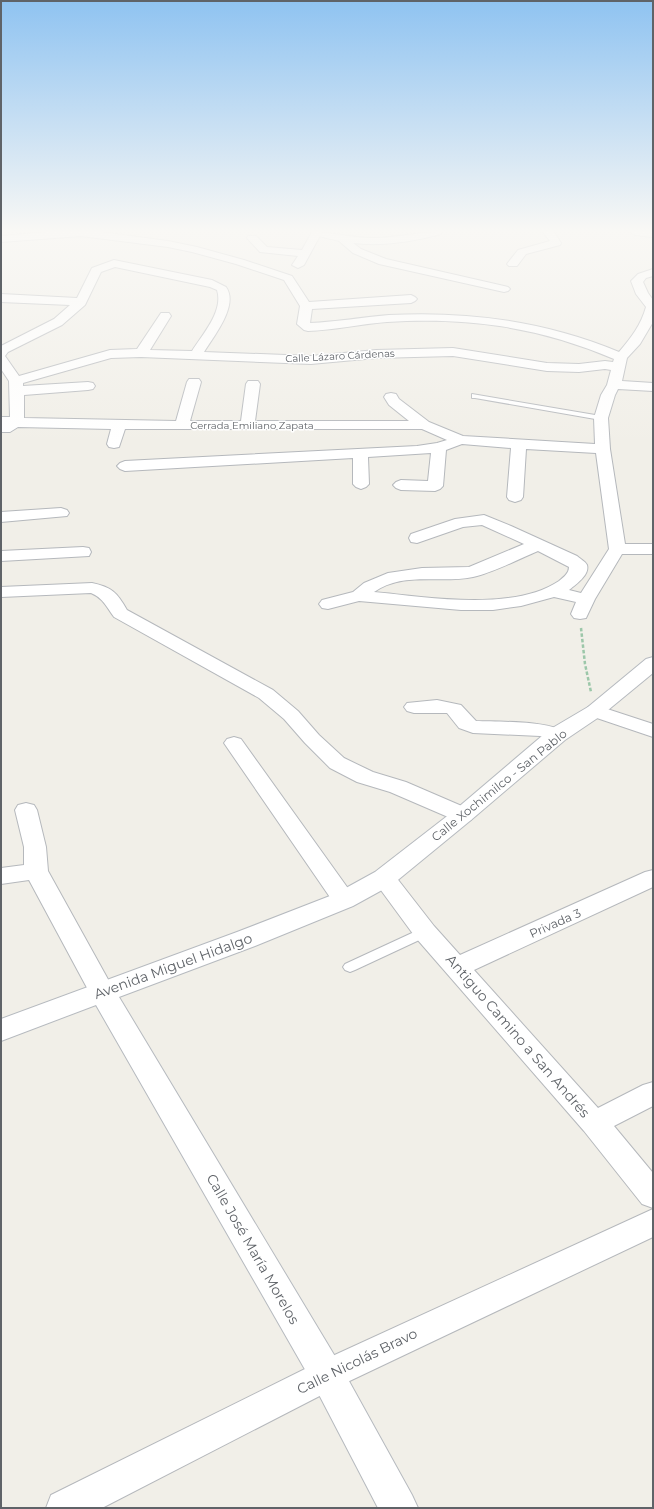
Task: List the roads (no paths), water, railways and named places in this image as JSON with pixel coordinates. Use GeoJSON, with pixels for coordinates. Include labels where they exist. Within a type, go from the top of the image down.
{"type":"FeatureCollection","features":[{"type":"Feature","properties":{"kind":"main road","name":"Calle Xochimilco - San Pablo"},"geometry":{"type":"LineString","coordinates":[[384,878],[463,815],[557,735],[595,711],[653,663]]}},
{"type":"Feature","properties":{"kind":"main road","name":"Avenida Miguel Hidalgo"},"geometry":{"type":"LineString","coordinates":[[1,1030],[246,939],[344,900],[384,878]]}},
{"type":"Feature","properties":{"kind":"main road","name":"Calle José María Morelos"},"geometry":{"type":"LineString","coordinates":[[102,992],[327,1375],[399,1508]]}},
{"type":"Feature","properties":{"kind":"street"},"geometry":{"type":"LineString","coordinates":[[1,432],[17,421],[16,386],[1,353],[58,322],[81,302]]}},
{"type":"Feature","properties":{"kind":"street"},"geometry":{"type":"LineString","coordinates":[[195,356],[222,310],[223,302]]}},
{"type":"Feature","properties":{"kind":"street"},"geometry":{"type":"LineString","coordinates":[[304,302],[306,306],[306,319],[303,324],[308,327],[410,318],[451,317],[496,321],[524,325],[549,331],[600,347],[620,362]]}},
{"type":"Feature","properties":{"kind":"street"},"geometry":{"type":"LineString","coordinates":[[306,306],[369,302]]}},
{"type":"Feature","properties":{"kind":"street"},"geometry":{"type":"LineString","coordinates":[[554,592],[583,606],[617,549],[603,449],[601,418],[608,395],[614,385],[620,362],[649,324],[652,307]]}},
{"type":"Feature","properties":{"kind":"street"},"geometry":{"type":"LineString","coordinates":[[141,353],[165,316]]}},
{"type":"Feature","properties":{"kind":"street","name":"Calle Lázaro Cárdenas"},"geometry":{"type":"LineString","coordinates":[[16,386],[110,354],[141,353],[311,360],[376,354],[454,352],[547,367],[579,368],[620,362]]}},
{"type":"Feature","properties":{"kind":"street"},"geometry":{"type":"LineString","coordinates":[[182,425],[194,382]]}},
{"type":"Feature","properties":{"kind":"street"},"geometry":{"type":"LineString","coordinates":[[247,425],[253,384]]}},
{"type":"Feature","properties":{"kind":"street"},"geometry":{"type":"LineString","coordinates":[[614,385],[653,387]]}},
{"type":"Feature","properties":{"kind":"street"},"geometry":{"type":"LineString","coordinates":[[16,386],[88,386]]}},
{"type":"Feature","properties":{"kind":"street"},"geometry":{"type":"LineString","coordinates":[[391,397],[394,402],[424,425]]}},
{"type":"Feature","properties":{"kind":"street","name":"Cerrada Emiliano Zapata"},"geometry":{"type":"LineString","coordinates":[[1,421],[17,421],[40,424],[424,425],[461,440],[603,449]]}},
{"type":"Feature","properties":{"kind":"street"},"geometry":{"type":"LineString","coordinates":[[114,444],[119,424]]}},
{"type":"Feature","properties":{"kind":"street","name":"Cerrada Emiliano Zapata"},"geometry":{"type":"LineString","coordinates":[[122,471],[148,478],[212,470],[218,461],[417,450],[439,447],[461,440]]}},
{"type":"Feature","properties":{"kind":"street"},"geometry":{"type":"LineString","coordinates":[[515,497],[519,443]]}},
{"type":"Feature","properties":{"kind":"street"},"geometry":{"type":"LineString","coordinates":[[401,485],[435,486],[439,447]]}},
{"type":"Feature","properties":{"kind":"street"},"geometry":{"type":"LineString","coordinates":[[360,453],[361,484]]}},
{"type":"Feature","properties":{"kind":"street"},"geometry":{"type":"LineString","coordinates":[[1,517],[61,513]]}},
{"type":"Feature","properties":{"kind":"street"},"geometry":{"type":"LineString","coordinates":[[328,604],[359,596],[461,605],[493,605],[521,601],[554,592],[571,580],[578,570],[578,565],[571,560],[484,520],[461,522],[417,538]]}},
{"type":"Feature","properties":{"kind":"street"},"geometry":{"type":"LineString","coordinates":[[359,596],[366,588],[396,575],[472,572],[537,545]]}},
{"type":"Feature","properties":{"kind":"street"},"geometry":{"type":"LineString","coordinates":[[617,549],[653,549]]}},
{"type":"Feature","properties":{"kind":"street"},"geometry":{"type":"LineString","coordinates":[[1,556],[83,552]]}},
{"type":"Feature","properties":{"kind":"street"},"geometry":{"type":"LineString","coordinates":[[1,592],[92,588],[104,591],[112,599],[120,613],[266,694],[291,714],[312,739],[337,763],[365,777],[398,787],[463,815]]}},
{"type":"Feature","properties":{"kind":"street"},"geometry":{"type":"LineString","coordinates":[[414,707],[443,706],[452,708],[458,711],[464,723],[473,727],[542,730],[557,735]]}},
{"type":"Feature","properties":{"kind":"street"},"geometry":{"type":"LineString","coordinates":[[595,711],[653,731]]}},
{"type":"Feature","properties":{"kind":"street"},"geometry":{"type":"LineString","coordinates":[[234,743],[344,900]]}},
{"type":"Feature","properties":{"kind":"street"},"geometry":{"type":"LineString","coordinates":[[26,810],[35,847],[36,871],[102,992]]}},
{"type":"Feature","properties":{"kind":"street"},"geometry":{"type":"LineString","coordinates":[[1,876],[36,871]]}},
{"type":"Feature","properties":{"kind":"street","name":"Antiguo Camino a San Andrés"},"geometry":{"type":"LineString","coordinates":[[384,878],[425,932],[458,967],[594,1123],[653,1194]]}},
{"type":"Feature","properties":{"kind":"street","name":"Privada 3"},"geometry":{"type":"LineString","coordinates":[[458,967],[653,878]]}},
{"type":"Feature","properties":{"kind":"street"},"geometry":{"type":"LineString","coordinates":[[594,1123],[653,1093]]}},
{"type":"Feature","properties":{"kind":"street","name":"Calle Nicolás Bravo"},"geometry":{"type":"LineString","coordinates":[[64,1508],[327,1375],[653,1222]]}},
{"type":"Feature","properties":{"kind":"lane"},"geometry":{"type":"LineString","coordinates":[[475,396],[601,418]]}},
{"type":"Feature","properties":{"kind":"lane"},"geometry":{"type":"LineString","coordinates":[[350,967],[425,932]]}}]}
